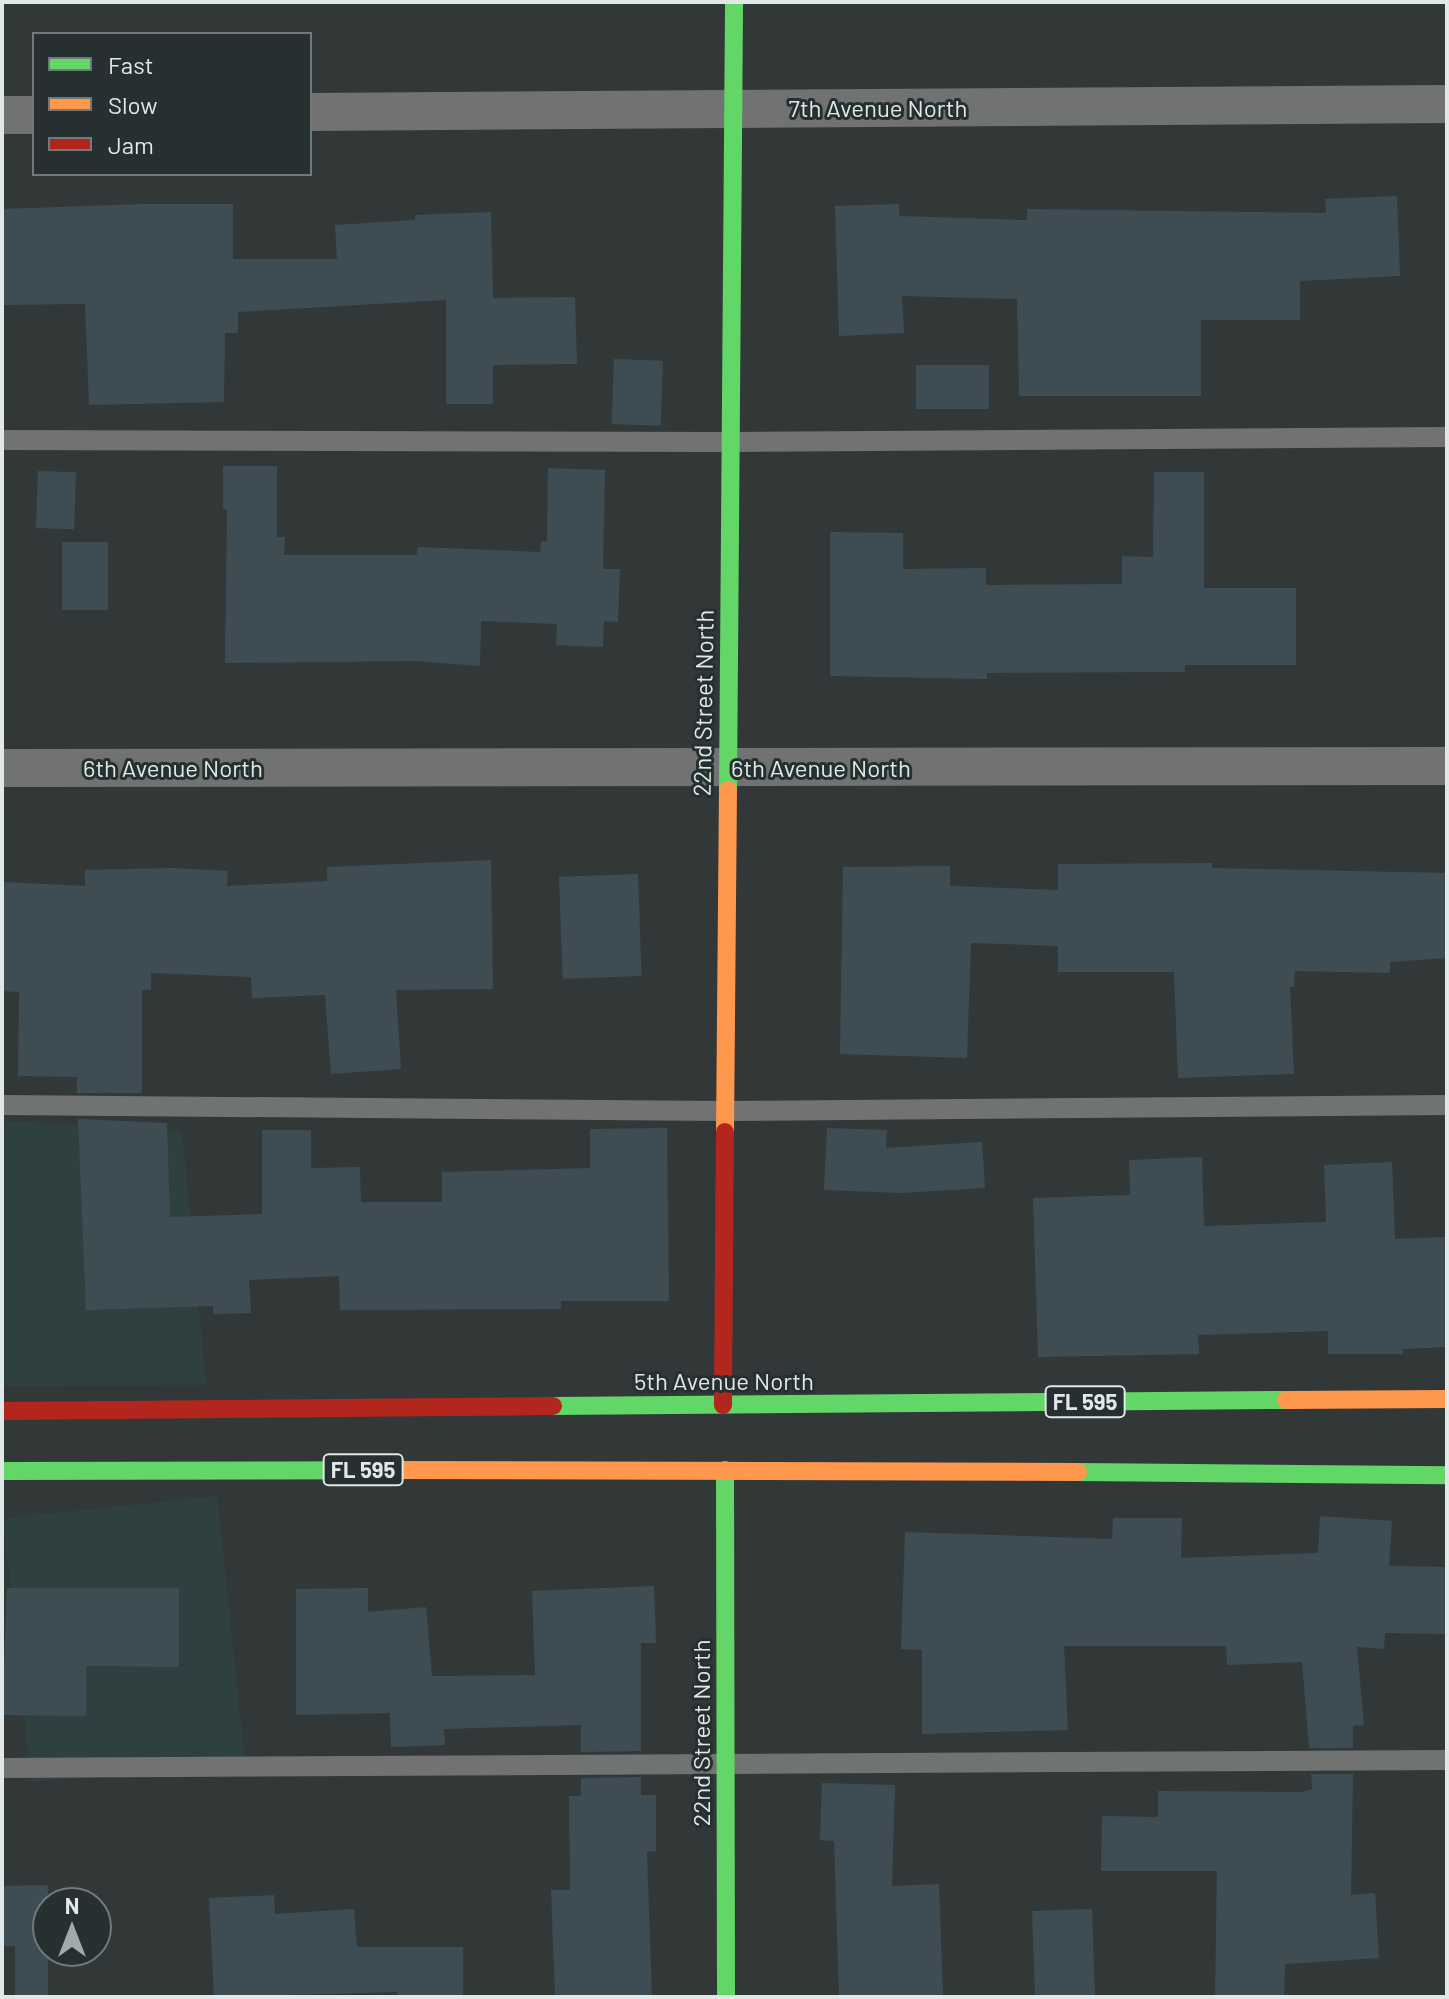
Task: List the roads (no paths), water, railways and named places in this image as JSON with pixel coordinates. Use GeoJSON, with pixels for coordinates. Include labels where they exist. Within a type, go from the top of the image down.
{"type":"FeatureCollection","features":[{"type":"Feature","properties":{"kind":"main road","name":"22nd Street North"},"geometry":{"type":"LineString","coordinates":[[723,1405],[734,2]]}},
{"type":"Feature","properties":{"kind":"main road","name":"5th Avenue North"},"geometry":{"type":"LineString","coordinates":[[2,1411],[1447,1399]]}},
{"type":"Feature","properties":{"kind":"main road","name":"22nd Street North"},"geometry":{"type":"LineString","coordinates":[[725,1470],[726,1997]]}},
{"type":"Feature","properties":{"kind":"main road","name":"FL 595"},"geometry":{"type":"LineString","coordinates":[[2,1471],[725,1470],[1447,1475]]}},
{"type":"Feature","properties":{"kind":"street","name":"7th Avenue North"},"geometry":{"type":"LineString","coordinates":[[312,112],[1447,104]]}},
{"type":"Feature","properties":{"kind":"street"},"geometry":{"type":"LineString","coordinates":[[2,115],[32,115]]}},
{"type":"Feature","properties":{"kind":"street","name":"6th Avenue North"},"geometry":{"type":"LineString","coordinates":[[2,768],[1447,766]]}},
{"type":"Feature","properties":{"kind":"lane"},"geometry":{"type":"LineString","coordinates":[[2,440],[731,442],[1447,437]]}},
{"type":"Feature","properties":{"kind":"lane"},"geometry":{"type":"LineString","coordinates":[[2,1105],[724,1111],[1447,1105]]}},
{"type":"Feature","properties":{"kind":"lane"},"geometry":{"type":"LineString","coordinates":[[2,1768],[1447,1760]]}}]}
